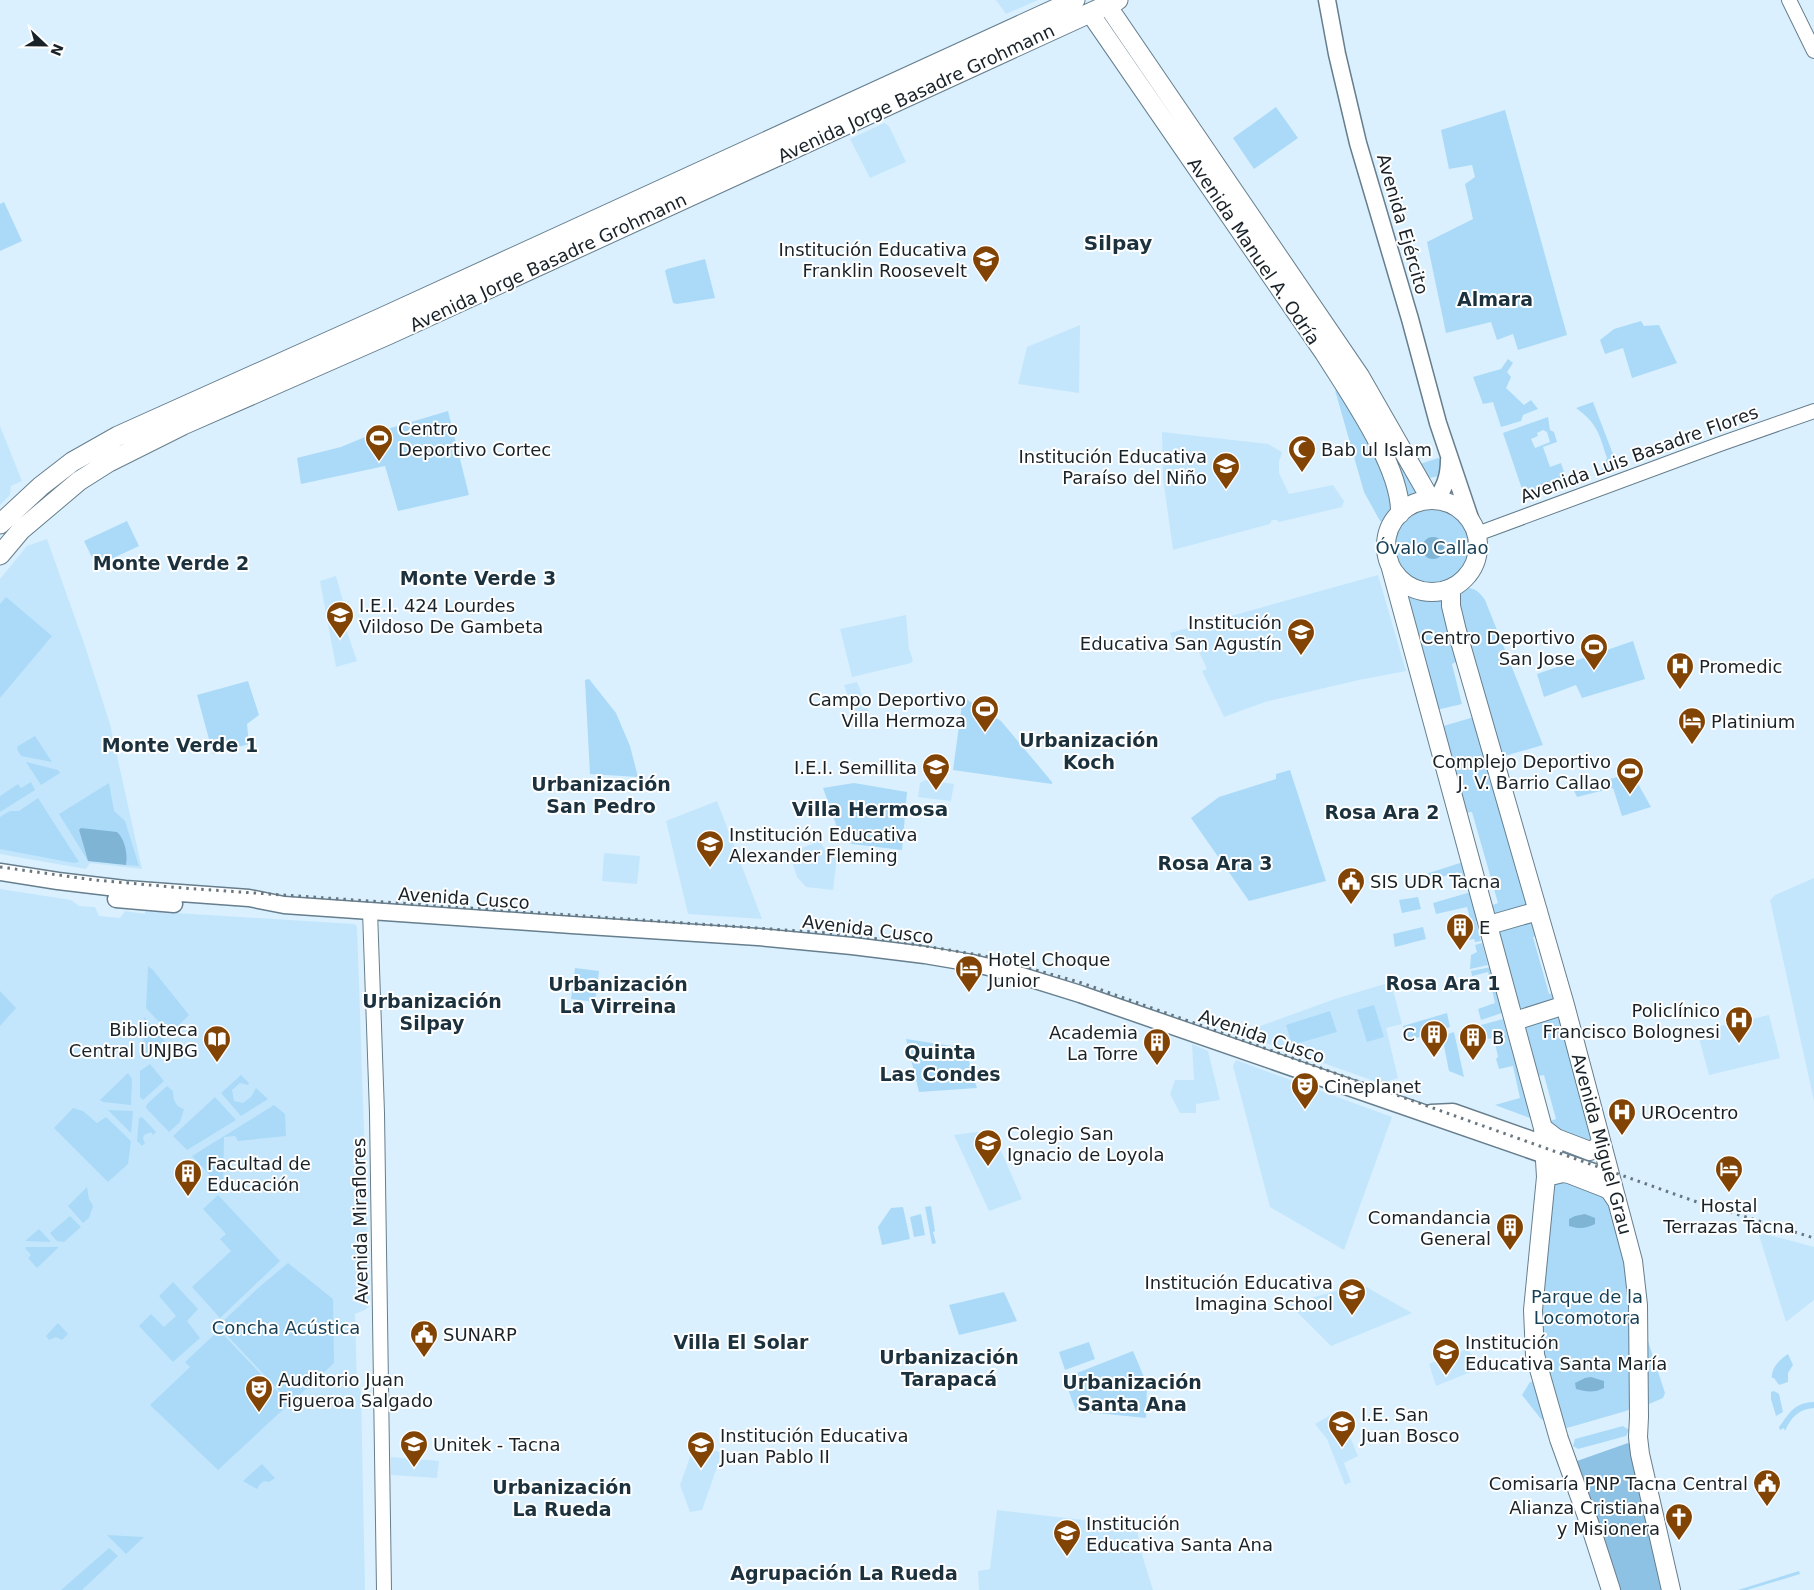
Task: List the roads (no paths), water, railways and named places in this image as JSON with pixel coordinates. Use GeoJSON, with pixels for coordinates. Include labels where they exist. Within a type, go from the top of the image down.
{"type":"FeatureCollection","features":[{"type":"Feature","properties":{"kind":"highway","name":"Avenida Jorge Basadre Grohmann"},"geometry":{"type":"LineString","coordinates":[[526,262],[1075,0]]}},
{"type":"Feature","properties":{"kind":"highway","name":"Avenida Jorge Basadre Grohmann"},"geometry":{"type":"LineString","coordinates":[[0,524],[41,486],[72,462],[102,445],[387,325],[1100,4]]}},
{"type":"Feature","properties":{"kind":"highway","name":"Avenida Jorge Basadre Grohmann"},"geometry":{"type":"LineString","coordinates":[[2,551],[21,530],[59,496],[109,462],[387,325]]}},
{"type":"Feature","properties":{"kind":"main road","name":"Avenida Ejército"},"geometry":{"type":"LineString","coordinates":[[1327,0],[1337,54],[1358,143],[1448,458],[1458,479],[1474,529]]}},
{"type":"Feature","properties":{"kind":"main road","name":"Avenida Manuel A. Odría"},"geometry":{"type":"LineString","coordinates":[[1100,4],[1332,349],[1352,397],[1375,438],[1395,480],[1400,503],[1400,514]]}},
{"type":"Feature","properties":{"kind":"main road","name":"Avenida Manuel A. Odría"},"geometry":{"type":"LineString","coordinates":[[1332,349],[1360,376],[1434,500]]}},
{"type":"Feature","properties":{"kind":"main road","name":"Avenida Ejército"},"geometry":{"type":"LineString","coordinates":[[1434,500],[1444,488],[1449,474],[1448,458]]}},
{"type":"Feature","properties":{"kind":"main road"},"geometry":{"type":"LineString","coordinates":[[1389,561],[1398,577],[1412,587],[1435,592],[1451,588],[1464,580],[1478,555],[1474,529],[1464,513],[1456,506],[1434,500],[1416,503],[1400,514],[1393,523],[1388,537],[1387,552],[1389,561],[1488,924],[1515,1021],[1545,1143],[1546,1177],[1533,1319],[1535,1355],[1559,1439],[1590,1524],[1610,1590]]}},
{"type":"Feature","properties":{"kind":"main road","name":"Avenida Miguel Grau"},"geometry":{"type":"LineString","coordinates":[[1451,588],[1451,606],[1457,631],[1565,1006],[1632,1261],[1638,1306],[1640,1417],[1638,1437],[1640,1454],[1671,1590]]}},
{"type":"Feature","properties":{"kind":"main road","name":"Avenida Cusco"},"geometry":{"type":"LineString","coordinates":[[0,872],[125,889],[249,898],[284,905],[776,938],[875,948],[972,963],[1010,972],[1080,994],[1424,1114],[1545,1143],[1609,1172]]}},
{"type":"Feature","properties":{"kind":"main road","name":"Avenida Cusco"},"geometry":{"type":"LineString","coordinates":[[0,882],[142,902],[253,908],[284,905]]}},
{"type":"Feature","properties":{"kind":"main road"},"geometry":{"type":"LineString","coordinates":[[1488,924],[1538,911]]}},
{"type":"Feature","properties":{"kind":"main road"},"geometry":{"type":"LineString","coordinates":[[1515,1021],[1565,1006]]}},
{"type":"Feature","properties":{"kind":"main road"},"geometry":{"type":"LineString","coordinates":[[1545,1143],[1556,1138],[1590,1151],[1595,1149],[1601,1142]]}},
{"type":"Feature","properties":{"kind":"main road"},"geometry":{"type":"LineString","coordinates":[[1546,1177],[1563,1173],[1569,1174],[1605,1188],[1610,1191],[1616,1200]]}},
{"type":"Feature","properties":{"kind":"street"},"geometry":{"type":"LineString","coordinates":[[1789,0],[1814,51]]}},
{"type":"Feature","properties":{"kind":"street","name":"Avenida Luis Basadre Flores"},"geometry":{"type":"LineString","coordinates":[[1474,529],[1814,411]]}},
{"type":"Feature","properties":{"kind":"street","name":"Avenida Miraflores"},"geometry":{"type":"LineString","coordinates":[[370,911],[377,1113],[384,1590]]}},
{"type":"Feature","properties":{"kind":"railway"},"geometry":{"type":"LineString","coordinates":[[0,867],[95,880],[183,888],[828,933],[895,941],[985,956],[1079,982],[1694,1201],[1814,1238]]}},
{"type":"Feature","properties":{"kind":"place","name":"Institución Educativa Franklin Roosevelt"},"geometry":{"type":"Point","coordinates":[986,283]}},
{"type":"Feature","properties":{"kind":"place","name":"Centro Deportivo Cortec"},"geometry":{"type":"Point","coordinates":[379,462]}},
{"type":"Feature","properties":{"kind":"place","name":"Bab ul Islam"},"geometry":{"type":"Point","coordinates":[1302,473]}},
{"type":"Feature","properties":{"kind":"place","name":"Institución Educativa Paraíso del Niño"},"geometry":{"type":"Point","coordinates":[1226,490]}},
{"type":"Feature","properties":{"kind":"place","name":"I.E.I. 424 Lourdes Vildoso De Gambeta"},"geometry":{"type":"Point","coordinates":[340,639]}},
{"type":"Feature","properties":{"kind":"place","name":"Institución Educativa San Agustín"},"geometry":{"type":"Point","coordinates":[1301,656]}},
{"type":"Feature","properties":{"kind":"place","name":"Centro Deportivo San Jose"},"geometry":{"type":"Point","coordinates":[1594,671]}},
{"type":"Feature","properties":{"kind":"place","name":"Promedic"},"geometry":{"type":"Point","coordinates":[1680,690]}},
{"type":"Feature","properties":{"kind":"place","name":"Campo Deportivo Villa Hermoza"},"geometry":{"type":"Point","coordinates":[985,733]}},
{"type":"Feature","properties":{"kind":"place","name":"Platinium"},"geometry":{"type":"Point","coordinates":[1692,745]}},
{"type":"Feature","properties":{"kind":"place","name":"I.E.I. Semillita"},"geometry":{"type":"Point","coordinates":[936,791]}},
{"type":"Feature","properties":{"kind":"place","name":"Complejo Deportivo J. V. Barrio Callao"},"geometry":{"type":"Point","coordinates":[1630,795]}},
{"type":"Feature","properties":{"kind":"place","name":"Institución Educativa Alexander Fleming"},"geometry":{"type":"Point","coordinates":[710,868]}},
{"type":"Feature","properties":{"kind":"place","name":"SIS UDR Tacna"},"geometry":{"type":"Point","coordinates":[1351,905]}},
{"type":"Feature","properties":{"kind":"place","name":"E"},"geometry":{"type":"Point","coordinates":[1460,951]}},
{"type":"Feature","properties":{"kind":"place","name":"Hotel Choque Junior"},"geometry":{"type":"Point","coordinates":[969,993]}},
{"type":"Feature","properties":{"kind":"place","name":"Policlínico Francisco Bolognesi"},"geometry":{"type":"Point","coordinates":[1739,1044]}},
{"type":"Feature","properties":{"kind":"place","name":"C"},"geometry":{"type":"Point","coordinates":[1434,1058]}},
{"type":"Feature","properties":{"kind":"place","name":"B"},"geometry":{"type":"Point","coordinates":[1473,1061]}},
{"type":"Feature","properties":{"kind":"place","name":"Biblioteca Central UNJBG"},"geometry":{"type":"Point","coordinates":[217,1063]}},
{"type":"Feature","properties":{"kind":"place","name":"Academia La Torre"},"geometry":{"type":"Point","coordinates":[1157,1066]}},
{"type":"Feature","properties":{"kind":"place","name":"Cineplanet"},"geometry":{"type":"Point","coordinates":[1305,1110]}},
{"type":"Feature","properties":{"kind":"place","name":"UROcentro"},"geometry":{"type":"Point","coordinates":[1622,1136]}},
{"type":"Feature","properties":{"kind":"place","name":"Colegio San Ignacio de Loyola"},"geometry":{"type":"Point","coordinates":[988,1167]}},
{"type":"Feature","properties":{"kind":"place","name":"Hostal Terrazas Tacna"},"geometry":{"type":"Point","coordinates":[1729,1193]}},
{"type":"Feature","properties":{"kind":"place","name":"Facultad de Educación"},"geometry":{"type":"Point","coordinates":[188,1197]}},
{"type":"Feature","properties":{"kind":"place","name":"Comandancia General"},"geometry":{"type":"Point","coordinates":[1510,1251]}},
{"type":"Feature","properties":{"kind":"place","name":"Institución Educativa Imagina School"},"geometry":{"type":"Point","coordinates":[1352,1316]}},
{"type":"Feature","properties":{"kind":"place","name":"SUNARP"},"geometry":{"type":"Point","coordinates":[424,1358]}},
{"type":"Feature","properties":{"kind":"place","name":"Institución Educativa Santa María"},"geometry":{"type":"Point","coordinates":[1446,1376]}},
{"type":"Feature","properties":{"kind":"place","name":"Auditorio Juan Figueroa Salgado"},"geometry":{"type":"Point","coordinates":[259,1413]}},
{"type":"Feature","properties":{"kind":"place","name":"I.E. San Juan Bosco"},"geometry":{"type":"Point","coordinates":[1342,1448]}},
{"type":"Feature","properties":{"kind":"place","name":"Unitek - Tacna"},"geometry":{"type":"Point","coordinates":[414,1468]}},
{"type":"Feature","properties":{"kind":"place","name":"Institución Educativa Juan Pablo II"},"geometry":{"type":"Point","coordinates":[701,1469]}},
{"type":"Feature","properties":{"kind":"place","name":"Comisaría PNP Tacna Central"},"geometry":{"type":"Point","coordinates":[1767,1507]}},
{"type":"Feature","properties":{"kind":"place","name":"Alianza Cristiana y Misionera"},"geometry":{"type":"Point","coordinates":[1679,1541]}},
{"type":"Feature","properties":{"kind":"place","name":"Institución Educativa Santa Ana"},"geometry":{"type":"Point","coordinates":[1067,1557]}},
{"type":"Feature","properties":{"kind":"district","name":"Silpay"},"geometry":{"type":"Point","coordinates":[1118,243]}},
{"type":"Feature","properties":{"kind":"district","name":"Almara"},"geometry":{"type":"Point","coordinates":[1495,299]}},
{"type":"Feature","properties":{"kind":"district","name":"Monte Verde 2"},"geometry":{"type":"Point","coordinates":[171,563]}},
{"type":"Feature","properties":{"kind":"district","name":"Monte Verde 3"},"geometry":{"type":"Point","coordinates":[478,578]}},
{"type":"Feature","properties":{"kind":"district","name":"Monte Verde 1"},"geometry":{"type":"Point","coordinates":[180,745]}},
{"type":"Feature","properties":{"kind":"district","name":"Urbanización Koch"},"geometry":{"type":"Point","coordinates":[1089,751]}},
{"type":"Feature","properties":{"kind":"district","name":"Urbanización San Pedro"},"geometry":{"type":"Point","coordinates":[601,795]}},
{"type":"Feature","properties":{"kind":"district","name":"Villa Hermosa"},"geometry":{"type":"Point","coordinates":[870,809]}},
{"type":"Feature","properties":{"kind":"district","name":"Rosa Ara 2"},"geometry":{"type":"Point","coordinates":[1382,812]}},
{"type":"Feature","properties":{"kind":"district","name":"Rosa Ara 3"},"geometry":{"type":"Point","coordinates":[1215,863]}},
{"type":"Feature","properties":{"kind":"district","name":"Rosa Ara 1"},"geometry":{"type":"Point","coordinates":[1443,983]}},
{"type":"Feature","properties":{"kind":"district","name":"Urbanización La Virreina"},"geometry":{"type":"Point","coordinates":[618,995]}},
{"type":"Feature","properties":{"kind":"district","name":"Urbanización Silpay"},"geometry":{"type":"Point","coordinates":[432,1012]}},
{"type":"Feature","properties":{"kind":"district","name":"Quinta Las Condes"},"geometry":{"type":"Point","coordinates":[940,1063]}},
{"type":"Feature","properties":{"kind":"district","name":"Villa El Solar"},"geometry":{"type":"Point","coordinates":[741,1342]}},
{"type":"Feature","properties":{"kind":"district","name":"Urbanización Tarapacá"},"geometry":{"type":"Point","coordinates":[949,1368]}},
{"type":"Feature","properties":{"kind":"district","name":"Urbanización Santa Ana"},"geometry":{"type":"Point","coordinates":[1132,1393]}},
{"type":"Feature","properties":{"kind":"district","name":"Urbanización La Rueda"},"geometry":{"type":"Point","coordinates":[562,1498]}},
{"type":"Feature","properties":{"kind":"district","name":"Agrupación La Rueda"},"geometry":{"type":"Point","coordinates":[844,1573]}},
{"type":"Feature","properties":{"kind":"park label","name":"Óvalo Callao"},"geometry":{"type":"Point","coordinates":[1432,547]}},
{"type":"Feature","properties":{"kind":"park label","name":"Parque de la Locomotora"},"geometry":{"type":"Point","coordinates":[1587,1306]}},
{"type":"Feature","properties":{"kind":"park label","name":"Concha Acústica"},"geometry":{"type":"Point","coordinates":[286,1327]}}]}
